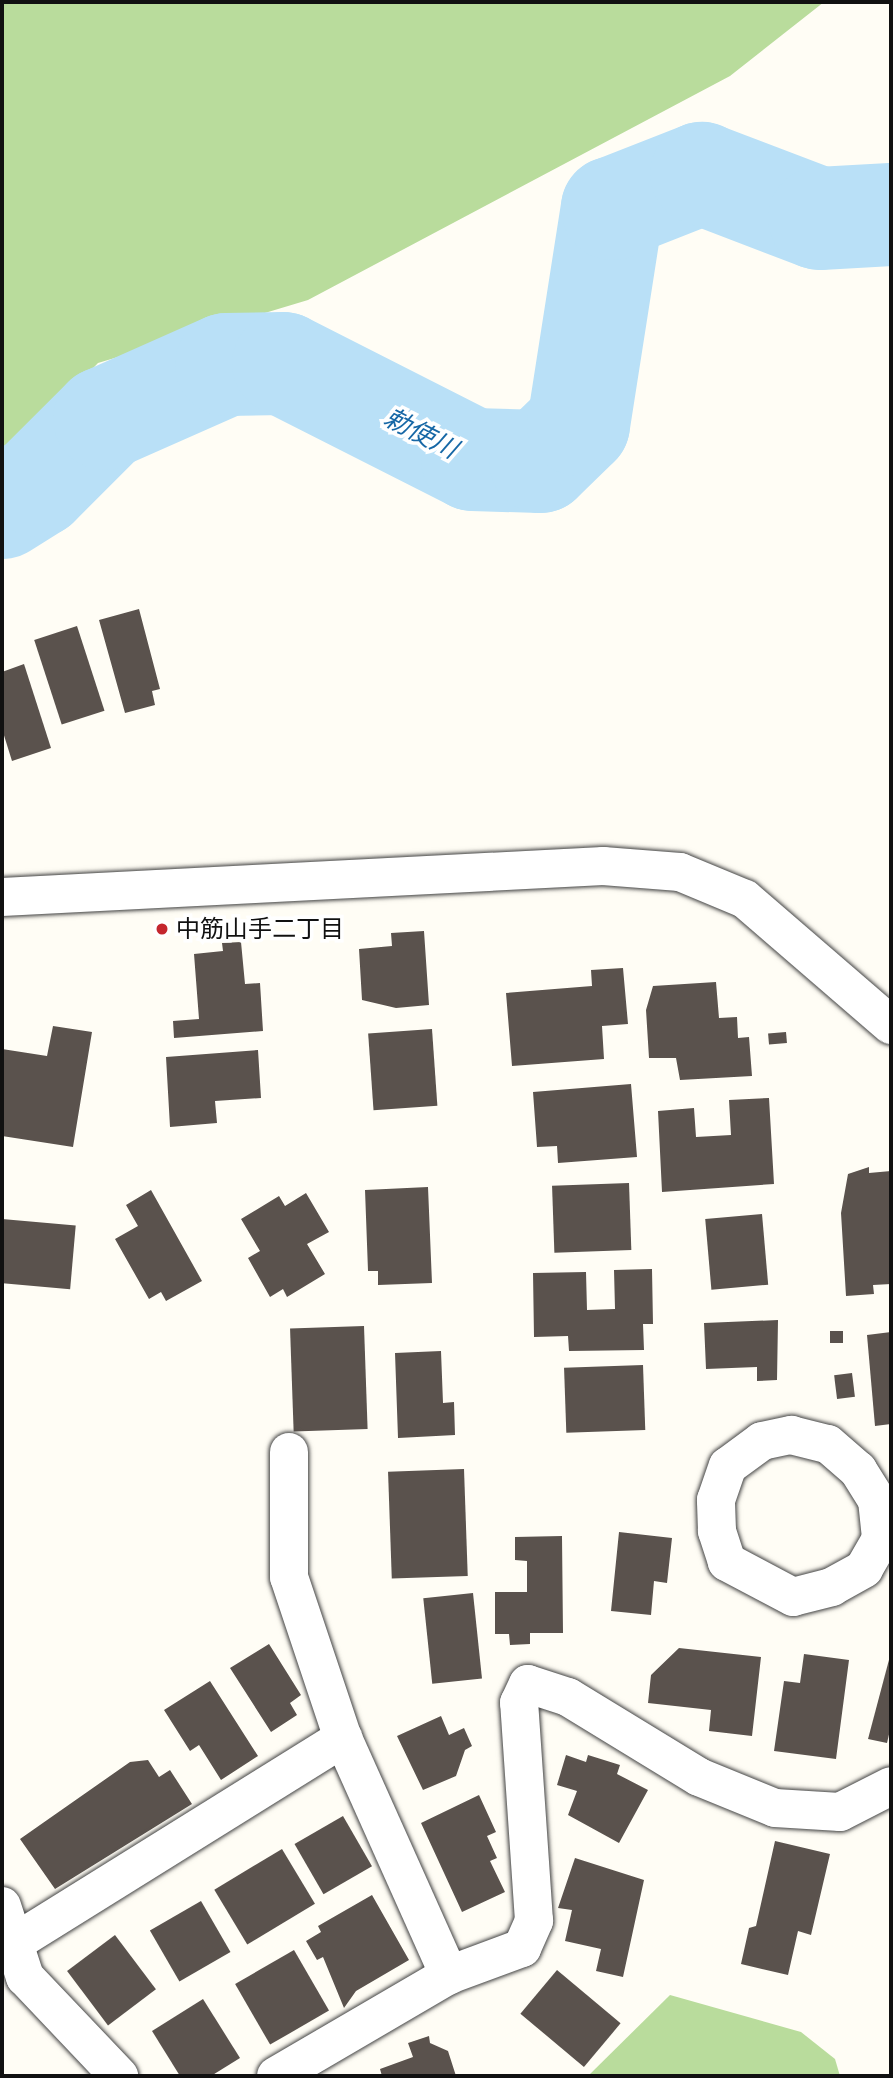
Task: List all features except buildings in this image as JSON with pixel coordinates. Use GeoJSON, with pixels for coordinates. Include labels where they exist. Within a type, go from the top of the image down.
{"type":"FeatureCollection","features":[{"type":"Feature","properties":{"kind":"street"},"geometry":{"type":"LineString","coordinates":[[2,897],[603,866],[680,872],[745,899],[891,1025]]}},
{"type":"Feature","properties":{"kind":"street"},"geometry":{"type":"LineString","coordinates":[[791,1435],[828,1444],[858,1470],[877,1500],[886,1539],[864,1569],[832,1587],[793,1597],[727,1562],[717,1531],[716,1500],[728,1466],[762,1441],[791,1435]]}},
{"type":"Feature","properties":{"kind":"street"},"geometry":{"type":"LineString","coordinates":[[289,1452],[289,1577],[343,1738],[449,1975]]}},
{"type":"Feature","properties":{"kind":"street"},"geometry":{"type":"LineString","coordinates":[[276,2076],[449,1975],[522,1948],[534,1921],[519,1703],[528,1684],[568,1698],[699,1777],[775,1808],[841,1812],[891,1786]]}},
{"type":"Feature","properties":{"kind":"street"},"geometry":{"type":"LineString","coordinates":[[14,1943],[343,1738]]}},
{"type":"Feature","properties":{"kind":"street"},"geometry":{"type":"LineString","coordinates":[[2,1906],[31,1985],[118,2076]]}},
{"type":"Feature","properties":{"kind":"green space"},"geometry":{"type":"Polygon","coordinates":[[[2,2],[824,2],[730,76],[308,300],[98,363],[2,463],[2,2]]]}},
{"type":"Feature","properties":{"kind":"green space"},"geometry":{"type":"Polygon","coordinates":[[[670,1995],[801,2032],[835,2059],[840,2076],[588,2076],[670,1995]]]}},
{"type":"Feature","properties":{"kind":"waterway","name":"勅使川"},"geometry":{"type":"LineString","coordinates":[[2,507],[37,485],[104,418],[226,364],[283,363],[472,459],[540,461],[578,424],[612,208],[701,173],[819,218],[891,214]]}},
{"type":"Feature","properties":{"kind":"place","name":"中筋山手二丁目"},"geometry":{"type":"Point","coordinates":[162,929]}}]}
